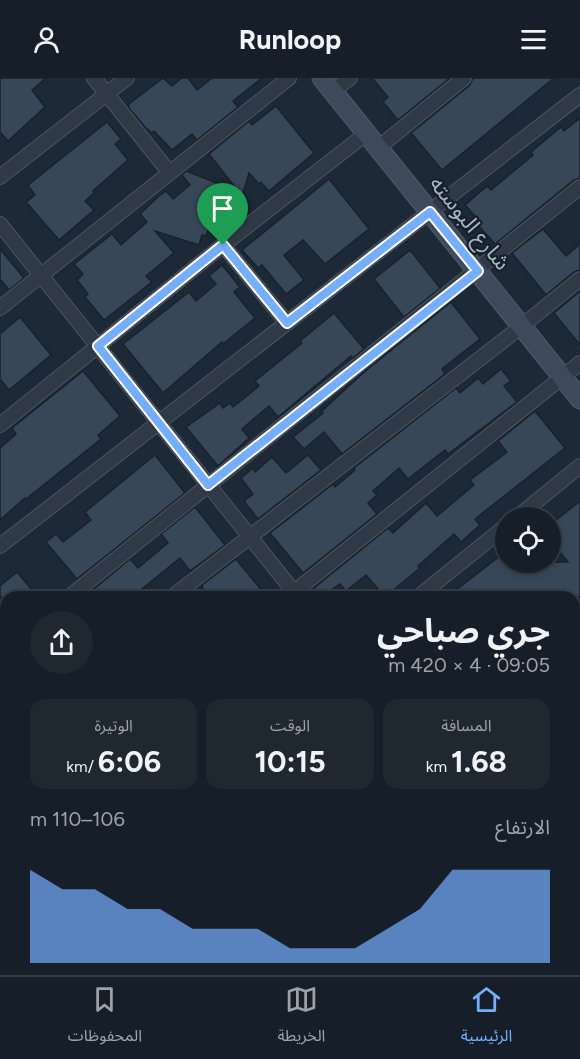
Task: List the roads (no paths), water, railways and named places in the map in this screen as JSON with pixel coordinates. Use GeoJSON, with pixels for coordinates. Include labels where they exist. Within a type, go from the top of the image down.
{"type":"FeatureCollection","features":[{"type":"Feature","properties":{"kind":"street"},"geometry":{"type":"LineString","coordinates":[[94,78],[169,172]]}},
{"type":"Feature","properties":{"kind":"street"},"geometry":{"type":"LineString","coordinates":[[0,177],[127,78]]}},
{"type":"Feature","properties":{"kind":"street"},"geometry":{"type":"LineString","coordinates":[[0,308],[289,78]]}},
{"type":"Feature","properties":{"kind":"street"},"geometry":{"type":"LineString","coordinates":[[328,85],[350,78]]}},
{"type":"Feature","properties":{"kind":"street"},"geometry":{"type":"LineString","coordinates":[[0,425],[223,245],[464,78]]}},
{"type":"Feature","properties":{"kind":"street","name":"شارع البوسته"},"geometry":{"type":"LineString","coordinates":[[328,85],[580,399]]}},
{"type":"Feature","properties":{"kind":"street"},"geometry":{"type":"LineString","coordinates":[[0,546],[580,95]]}},
{"type":"Feature","properties":{"kind":"street"},"geometry":{"type":"LineString","coordinates":[[76,591],[580,187]]}},
{"type":"Feature","properties":{"kind":"street"},"geometry":{"type":"LineString","coordinates":[[0,224],[249,536],[290,591]]}},
{"type":"Feature","properties":{"kind":"street"},"geometry":{"type":"LineString","coordinates":[[223,245],[287,323]]}},
{"type":"Feature","properties":{"kind":"street"},"geometry":{"type":"LineString","coordinates":[[180,591],[580,279]]}},
{"type":"Feature","properties":{"kind":"street"},"geometry":{"type":"LineString","coordinates":[[298,591],[580,363]]}},
{"type":"Feature","properties":{"kind":"street"},"geometry":{"type":"LineString","coordinates":[[530,507],[580,466]]}},
{"type":"Feature","properties":{"kind":"street"},"geometry":{"type":"LineString","coordinates":[[425,591],[495,535]]}}]}
